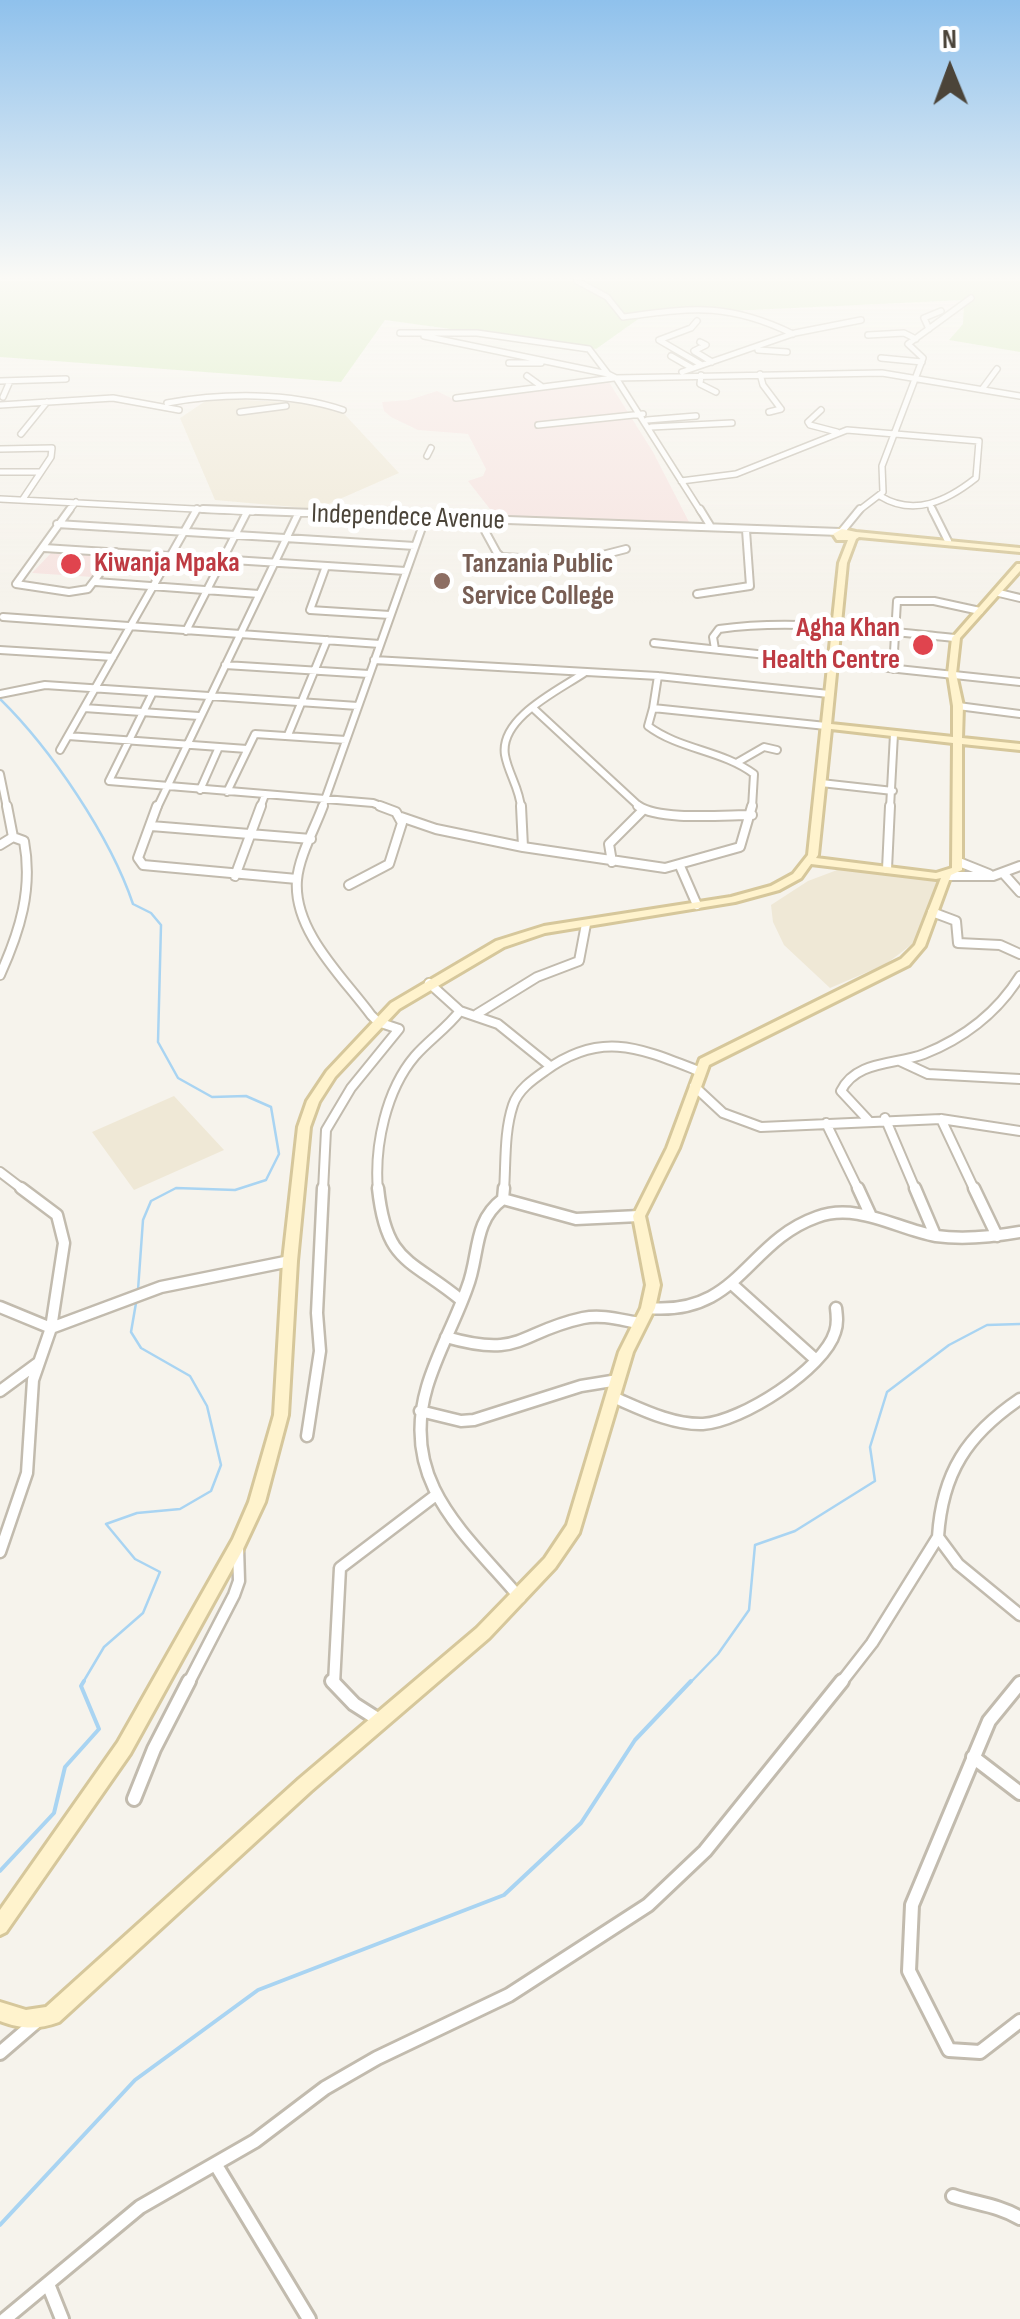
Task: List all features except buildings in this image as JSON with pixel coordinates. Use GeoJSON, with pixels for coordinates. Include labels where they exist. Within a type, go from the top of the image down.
{"type":"FeatureCollection","features":[{"type":"Feature","properties":{"kind":"street"},"geometry":{"type":"LineString","coordinates":[[3,397],[6,389]]}},
{"type":"Feature","properties":{"kind":"street"},"geometry":{"type":"LineString","coordinates":[[456,398],[517,389]]}},
{"type":"Feature","properties":{"kind":"street"},"geometry":{"type":"LineString","coordinates":[[624,389],[647,420],[710,528]]}},
{"type":"Feature","properties":{"kind":"street"},"geometry":{"type":"LineString","coordinates":[[710,389],[716,392]]}},
{"type":"Feature","properties":{"kind":"street"},"geometry":{"type":"LineString","coordinates":[[765,389],[780,409],[769,412]]}},
{"type":"Feature","properties":{"kind":"street"},"geometry":{"type":"LineString","coordinates":[[0,1926],[124,1748],[238,1544],[257,1502],[281,1415],[290,1262],[304,1127],[313,1101],[331,1074],[378,1022],[430,982],[514,938],[697,906],[775,888],[797,876],[810,861],[846,535],[866,507],[880,496],[882,466],[892,432],[912,389]]}},
{"type":"Feature","properties":{"kind":"street"},"geometry":{"type":"LineString","coordinates":[[988,389],[1020,396]]}},
{"type":"Feature","properties":{"kind":"street"},"geometry":{"type":"LineString","coordinates":[[164,404],[206,397],[320,404],[343,410]]}},
{"type":"Feature","properties":{"kind":"street"},"geometry":{"type":"LineString","coordinates":[[0,405],[108,398],[164,404],[180,410]]}},
{"type":"Feature","properties":{"kind":"street"},"geometry":{"type":"LineString","coordinates":[[21,434],[47,402]]}},
{"type":"Feature","properties":{"kind":"street"},"geometry":{"type":"LineString","coordinates":[[240,412],[320,404]]}},
{"type":"Feature","properties":{"kind":"street"},"geometry":{"type":"LineString","coordinates":[[821,410],[808,422],[810,425],[840,432]]}},
{"type":"Feature","properties":{"kind":"street"},"geometry":{"type":"LineString","coordinates":[[538,426],[696,416]]}},
{"type":"Feature","properties":{"kind":"street"},"geometry":{"type":"LineString","coordinates":[[647,420],[685,432],[682,427],[732,423]]}},
{"type":"Feature","properties":{"kind":"street"},"geometry":{"type":"LineString","coordinates":[[681,481],[736,474],[840,432],[860,429],[978,440],[977,475],[973,481],[931,506],[866,507]]}},
{"type":"Feature","properties":{"kind":"street"},"geometry":{"type":"LineString","coordinates":[[0,449],[52,448],[53,453],[23,498]]}},
{"type":"Feature","properties":{"kind":"street"},"geometry":{"type":"LineString","coordinates":[[427,456],[432,448]]}},
{"type":"Feature","properties":{"kind":"street"},"geometry":{"type":"LineString","coordinates":[[0,472],[40,472]]}},
{"type":"Feature","properties":{"kind":"street"},"geometry":{"type":"LineString","coordinates":[[880,496],[902,506]]}},
{"type":"Feature","properties":{"kind":"street","name":"Independece Avenue"},"geometry":{"type":"LineString","coordinates":[[0,499],[846,535]]}},
{"type":"Feature","properties":{"kind":"street"},"geometry":{"type":"LineString","coordinates":[[76,502],[16,584],[80,591],[96,582],[116,552]]}},
{"type":"Feature","properties":{"kind":"street"},"geometry":{"type":"LineString","coordinates":[[931,506],[948,541]]}},
{"type":"Feature","properties":{"kind":"street"},"geometry":{"type":"LineString","coordinates":[[60,750],[198,509]]}},
{"type":"Feature","properties":{"kind":"street"},"geometry":{"type":"LineString","coordinates":[[186,632],[247,512]]}},
{"type":"Feature","properties":{"kind":"street"},"geometry":{"type":"LineString","coordinates":[[297,879],[142,865],[138,858],[199,716],[298,514]]}},
{"type":"Feature","properties":{"kind":"street"},"geometry":{"type":"LineString","coordinates":[[307,1436],[320,1351],[317,1313],[326,1130],[351,1088],[399,1029],[378,1022],[311,935],[302,913],[297,879],[425,518]]}},
{"type":"Feature","properties":{"kind":"street"},"geometry":{"type":"LineString","coordinates":[[479,520],[500,557],[517,571]]}},
{"type":"Feature","properties":{"kind":"street"},"geometry":{"type":"LineString","coordinates":[[57,524],[416,546]]}},
{"type":"Feature","properties":{"kind":"street"},"geometry":{"type":"LineString","coordinates":[[697,594],[750,586],[746,530]]}},
{"type":"Feature","properties":{"kind":"street"},"geometry":{"type":"LineString","coordinates":[[846,535],[1020,550]]}},
{"type":"Feature","properties":{"kind":"street"},"geometry":{"type":"LineString","coordinates":[[44,548],[406,571]]}},
{"type":"Feature","properties":{"kind":"street"},"geometry":{"type":"LineString","coordinates":[[500,557],[579,561],[626,549]]}},
{"type":"Feature","properties":{"kind":"street"},"geometry":{"type":"LineString","coordinates":[[326,566],[310,610],[390,615]]}},
{"type":"Feature","properties":{"kind":"street"},"geometry":{"type":"LineString","coordinates":[[0,2053],[38,2020],[52,2015],[520,1598],[574,1528],[618,1380],[648,1308],[653,1285],[639,1216],[673,1148],[696,1078],[704,1062],[728,1047],[905,962],[920,946],[947,876],[957,870],[959,862],[958,706],[952,674],[956,638],[1020,566]]}},
{"type":"Feature","properties":{"kind":"street"},"geometry":{"type":"LineString","coordinates":[[96,582],[260,594]]}},
{"type":"Feature","properties":{"kind":"street"},"geometry":{"type":"LineString","coordinates":[[999,593],[1020,598]]}},
{"type":"Feature","properties":{"kind":"street"},"geometry":{"type":"LineString","coordinates":[[894,669],[896,604],[900,600],[955,604],[980,612]]}},
{"type":"Feature","properties":{"kind":"street"},"geometry":{"type":"LineString","coordinates":[[3,617],[380,644]]}},
{"type":"Feature","properties":{"kind":"street"},"geometry":{"type":"LineString","coordinates":[[714,649],[712,637],[724,627],[837,627],[956,638]]}},
{"type":"Feature","properties":{"kind":"street"},"geometry":{"type":"LineString","coordinates":[[288,735],[327,640]]}},
{"type":"Feature","properties":{"kind":"street"},"geometry":{"type":"LineString","coordinates":[[654,643],[1020,682]]}},
{"type":"Feature","properties":{"kind":"street"},"geometry":{"type":"LineString","coordinates":[[0,650],[113,657]]}},
{"type":"Feature","properties":{"kind":"street"},"geometry":{"type":"LineString","coordinates":[[374,660],[658,676],[829,694]]}},
{"type":"Feature","properties":{"kind":"street"},"geometry":{"type":"LineString","coordinates":[[225,665],[370,674]]}},
{"type":"Feature","properties":{"kind":"street"},"geometry":{"type":"LineString","coordinates":[[523,848],[520,797],[505,762],[504,742],[515,722],[584,673]]}},
{"type":"Feature","properties":{"kind":"street"},"geometry":{"type":"LineString","coordinates":[[152,694],[109,781],[373,803],[436,829],[648,868],[680,866],[740,847],[752,814],[754,774],[738,762],[665,739],[648,726],[658,676]]}},
{"type":"Feature","properties":{"kind":"street"},"geometry":{"type":"LineString","coordinates":[[0,694],[26,686],[95,688],[358,706]]}},
{"type":"Feature","properties":{"kind":"street"},"geometry":{"type":"LineString","coordinates":[[958,706],[1020,714]]}},
{"type":"Feature","properties":{"kind":"street"},"geometry":{"type":"LineString","coordinates":[[84,708],[199,716]]}},
{"type":"Feature","properties":{"kind":"street"},"geometry":{"type":"LineString","coordinates":[[533,708],[644,810],[752,814]]}},
{"type":"Feature","properties":{"kind":"street"},"geometry":{"type":"LineString","coordinates":[[652,708],[1020,747]]}},
{"type":"Feature","properties":{"kind":"street"},"geometry":{"type":"LineString","coordinates":[[227,792],[255,734],[346,740]]}},
{"type":"Feature","properties":{"kind":"street"},"geometry":{"type":"LineString","coordinates":[[887,869],[894,734]]}},
{"type":"Feature","properties":{"kind":"street"},"geometry":{"type":"LineString","coordinates":[[68,736],[246,749]]}},
{"type":"Feature","properties":{"kind":"street"},"geometry":{"type":"LineString","coordinates":[[200,790],[219,747]]}},
{"type":"Feature","properties":{"kind":"street"},"geometry":{"type":"LineString","coordinates":[[738,762],[764,748],[778,750]]}},
{"type":"Feature","properties":{"kind":"street"},"geometry":{"type":"LineString","coordinates":[[0,774],[13,836]]}},
{"type":"Feature","properties":{"kind":"street"},"geometry":{"type":"LineString","coordinates":[[821,783],[893,790]]}},
{"type":"Feature","properties":{"kind":"street"},"geometry":{"type":"LineString","coordinates":[[235,876],[265,795]]}},
{"type":"Feature","properties":{"kind":"street"},"geometry":{"type":"LineString","coordinates":[[612,862],[609,844],[644,810]]}},
{"type":"Feature","properties":{"kind":"street"},"geometry":{"type":"LineString","coordinates":[[349,884],[389,864],[402,817]]}},
{"type":"Feature","properties":{"kind":"street"},"geometry":{"type":"LineString","coordinates":[[150,826],[310,839]]}},
{"type":"Feature","properties":{"kind":"street"},"geometry":{"type":"LineString","coordinates":[[0,844],[13,836]]}},
{"type":"Feature","properties":{"kind":"street"},"geometry":{"type":"LineString","coordinates":[[1,970],[21,928],[28,886],[24,840],[13,836]]}},
{"type":"Feature","properties":{"kind":"street"},"geometry":{"type":"LineString","coordinates":[[810,861],[947,876],[993,876],[1020,866]]}},
{"type":"Feature","properties":{"kind":"street"},"geometry":{"type":"LineString","coordinates":[[959,862],[993,876]]}},
{"type":"Feature","properties":{"kind":"street"},"geometry":{"type":"LineString","coordinates":[[680,866],[697,906]]}},
{"type":"Feature","properties":{"kind":"street"},"geometry":{"type":"LineString","coordinates":[[1003,873],[1020,892]]}},
{"type":"Feature","properties":{"kind":"street"},"geometry":{"type":"LineString","coordinates":[[932,912],[956,921],[958,943],[1000,946],[1020,954]]}},
{"type":"Feature","properties":{"kind":"street"},"geometry":{"type":"LineString","coordinates":[[477,1014],[536,977],[579,961],[586,924]]}},
{"type":"Feature","properties":{"kind":"street"},"geometry":{"type":"LineString","coordinates":[[868,1120],[840,1087],[856,1074],[921,1055],[991,1014],[1020,976]]}},
{"type":"Feature","properties":{"kind":"street"},"geometry":{"type":"LineString","coordinates":[[430,982],[460,1011],[506,1027],[550,1066]]}},
{"type":"Feature","properties":{"kind":"street"},"geometry":{"type":"LineString","coordinates":[[460,1011],[408,1066],[384,1125],[376,1167],[382,1211],[399,1256],[461,1300]]}},
{"type":"Feature","properties":{"kind":"street"},"geometry":{"type":"LineString","coordinates":[[503,1199],[507,1131],[514,1101],[550,1066],[583,1047],[612,1043],[696,1078],[723,1113],[747,1124],[761,1127],[941,1118],[1020,1131]]}},
{"type":"Feature","properties":{"kind":"street"},"geometry":{"type":"LineString","coordinates":[[900,1061],[928,1074],[1020,1079]]}},
{"type":"Feature","properties":{"kind":"street"},"geometry":{"type":"LineString","coordinates":[[885,1118],[935,1235]]}},
{"type":"Feature","properties":{"kind":"street"},"geometry":{"type":"LineString","coordinates":[[941,1118],[997,1236]]}},
{"type":"Feature","properties":{"kind":"street"},"geometry":{"type":"LineString","coordinates":[[826,1123],[870,1214]]}},
{"type":"Feature","properties":{"kind":"street"},"geometry":{"type":"LineString","coordinates":[[0,1172],[45,1203],[62,1226],[64,1242],[50,1328],[32,1380],[27,1473],[0,1552]]}},
{"type":"Feature","properties":{"kind":"street"},"geometry":{"type":"LineString","coordinates":[[520,1598],[436,1495],[420,1446],[420,1410],[473,1268],[480,1224],[492,1206],[503,1199],[576,1219],[639,1216]]}},
{"type":"Feature","properties":{"kind":"street"},"geometry":{"type":"LineString","coordinates":[[648,1308],[690,1309],[734,1286],[802,1223],[826,1214],[870,1214],[935,1235],[997,1236],[1020,1232]]}},
{"type":"Feature","properties":{"kind":"street"},"geometry":{"type":"LineString","coordinates":[[0,1307],[50,1328],[161,1287],[290,1262]]}},
{"type":"Feature","properties":{"kind":"street"},"geometry":{"type":"LineString","coordinates":[[734,1286],[815,1359]]}},
{"type":"Feature","properties":{"kind":"street"},"geometry":{"type":"LineString","coordinates":[[613,1397],[653,1414],[710,1424],[740,1414],[815,1359],[833,1338],[836,1308]]}},
{"type":"Feature","properties":{"kind":"street"},"geometry":{"type":"LineString","coordinates":[[446,1337],[504,1350],[586,1317],[639,1323]]}},
{"type":"Feature","properties":{"kind":"street"},"geometry":{"type":"LineString","coordinates":[[0,1390],[40,1361]]}},
{"type":"Feature","properties":{"kind":"street"},"geometry":{"type":"LineString","coordinates":[[420,1410],[461,1421],[474,1420],[581,1386],[618,1380]]}},
{"type":"Feature","properties":{"kind":"street"},"geometry":{"type":"LineString","coordinates":[[4,2319],[140,2207],[216,2165],[364,2066],[436,2033],[550,1970],[670,1885],[747,1804],[872,1643],[938,1537],[942,1497],[949,1476],[1000,1412],[1020,1399]]}},
{"type":"Feature","properties":{"kind":"street"},"geometry":{"type":"LineString","coordinates":[[380,1721],[354,1704],[332,1682],[340,1568],[436,1495]]}},
{"type":"Feature","properties":{"kind":"street"},"geometry":{"type":"LineString","coordinates":[[938,1537],[958,1564],[1020,1615]]}},
{"type":"Feature","properties":{"kind":"street"},"geometry":{"type":"LineString","coordinates":[[134,1798],[154,1750],[234,1595],[239,1581],[238,1544]]}},
{"type":"Feature","properties":{"kind":"street"},"geometry":{"type":"LineString","coordinates":[[1018,1689],[989,1721],[912,1905],[909,1972],[949,2050],[968,2057],[988,2051],[1020,2021]]}},
{"type":"Feature","properties":{"kind":"street"},"geometry":{"type":"LineString","coordinates":[[973,1757],[1020,1793]]}},
{"type":"Feature","properties":{"kind":"street"},"geometry":{"type":"LineString","coordinates":[[0,2011],[16,2019],[38,2020]]}},
{"type":"Feature","properties":{"kind":"street"},"geometry":{"type":"LineString","coordinates":[[216,2165],[309,2319]]}},
{"type":"Feature","properties":{"kind":"street"},"geometry":{"type":"LineString","coordinates":[[954,2196],[982,2206],[998,2204],[1020,2218]]}},
{"type":"Feature","properties":{"kind":"street"},"geometry":{"type":"LineString","coordinates":[[48,2284],[62,2319]]}},
{"type":"Feature","properties":{"kind":"shaded area"},"geometry":{"type":"Polygon","coordinates":[[[543,389],[614,389],[653,452],[689,522],[497,518],[468,481],[483,476],[486,469],[468,434],[418,430],[391,417],[382,402],[409,400],[437,391],[453,399],[543,389]]]}},
{"type":"Feature","properties":{"kind":"shaded area"},"geometry":{"type":"Polygon","coordinates":[[[210,398],[336,405],[399,473],[317,509],[215,500],[180,418],[210,398]]]}},
{"type":"Feature","properties":{"kind":"shaded area","name":"Kiwanja Mpaka"},"geometry":{"type":"Polygon","coordinates":[[[51,553],[107,556],[93,577],[32,573],[51,553]]]}},
{"type":"Feature","properties":{"kind":"shaded area"},"geometry":{"type":"Polygon","coordinates":[[[853,864],[889,866],[940,882],[920,938],[886,964],[830,988],[784,945],[773,922],[771,905],[808,881],[853,864]]]}},
{"type":"Feature","properties":{"kind":"shaded area"},"geometry":{"type":"Polygon","coordinates":[[[174,1096],[224,1150],[134,1190],[92,1132],[174,1096]]]}},
{"type":"Feature","properties":{"kind":"waterway"},"geometry":{"type":"LineString","coordinates":[[0,699],[77,795],[110,850],[133,904],[151,913],[161,925],[158,1042],[178,1078],[212,1097],[246,1096],[271,1107],[279,1154],[266,1180],[235,1190],[176,1188],[151,1201],[143,1220],[138,1290]]}},
{"type":"Feature","properties":{"kind":"waterway"},"geometry":{"type":"LineString","coordinates":[[82,1684],[104,1647],[143,1613],[160,1572],[135,1559],[106,1524],[137,1513],[180,1509],[211,1491],[221,1465],[207,1406],[190,1376],[141,1348],[131,1332],[136,1303]]}},
{"type":"Feature","properties":{"kind":"waterway"},"geometry":{"type":"LineString","coordinates":[[689,1684],[718,1654],[749,1610],[755,1545],[795,1531],[875,1481],[870,1447],[887,1392],[949,1345],[987,1325],[1020,1324]]}},
{"type":"Feature","properties":{"kind":"waterway"},"geometry":{"type":"LineString","coordinates":[[0,1871],[54,1813],[65,1767],[99,1729],[81,1686],[84,1681]]}},
{"type":"Feature","properties":{"kind":"waterway"},"geometry":{"type":"LineString","coordinates":[[0,2225],[135,2080],[258,1990],[504,1895],[581,1823],[635,1740],[691,1681]]}},
{"type":"Feature","properties":{"kind":"place","name":"Kiwanja Mpaka"},"geometry":{"type":"Point","coordinates":[71,564]}},
{"type":"Feature","properties":{"kind":"place","name":"Tanzania Public Service College"},"geometry":{"type":"Point","coordinates":[442,581]}},
{"type":"Feature","properties":{"kind":"place","name":"Agha Khan Health Centre"},"geometry":{"type":"Point","coordinates":[923,645]}}]}
